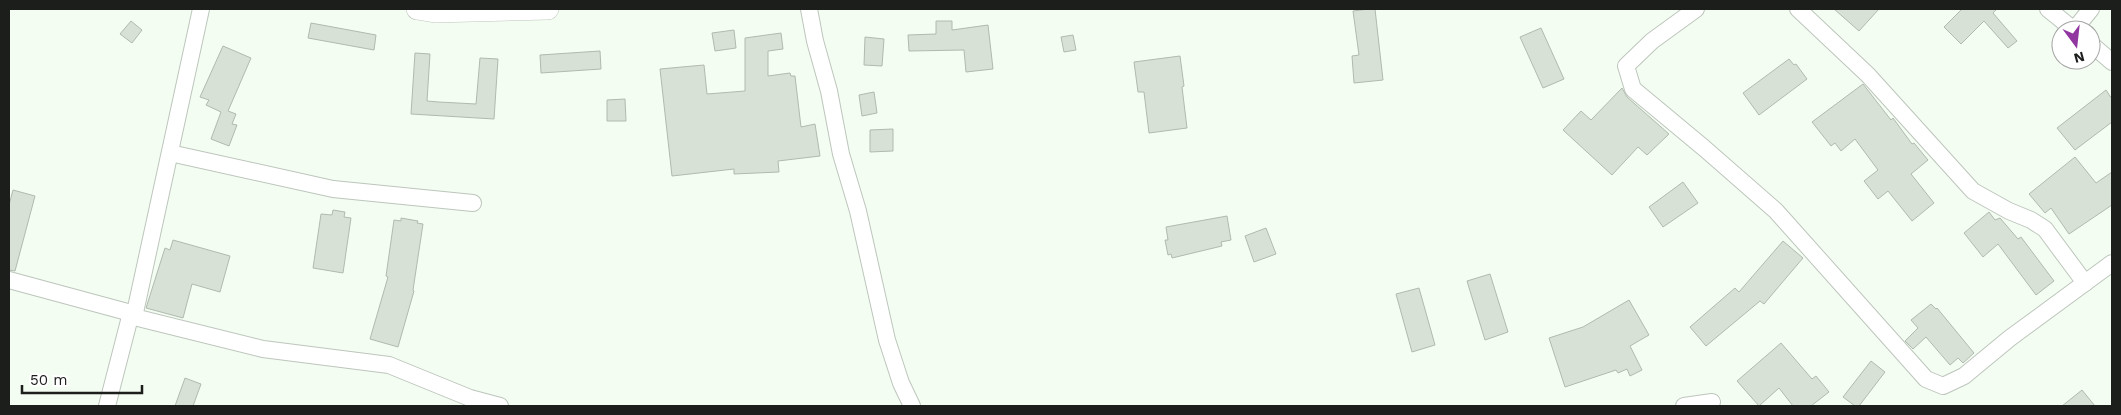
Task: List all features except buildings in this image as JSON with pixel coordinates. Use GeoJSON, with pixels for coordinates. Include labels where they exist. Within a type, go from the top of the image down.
{"type":"FeatureCollection","features":[{"type":"Feature","properties":{"kind":"street"},"geometry":{"type":"LineString","coordinates":[[107,406],[133,315],[201,9]]}},
{"type":"Feature","properties":{"kind":"street"},"geometry":{"type":"LineString","coordinates":[[429,10],[548,9]]}},
{"type":"Feature","properties":{"kind":"street"},"geometry":{"type":"LineString","coordinates":[[809,9],[815,41],[829,91],[841,154],[858,211],[887,340],[901,382],[912,406]]}},
{"type":"Feature","properties":{"kind":"street"},"geometry":{"type":"LineString","coordinates":[[1696,9],[1652,41],[1626,66],[1633,89],[1704,148],[1776,212],[1926,378],[1943,386],[1964,376],[2010,338],[2112,263]]}},
{"type":"Feature","properties":{"kind":"street"},"geometry":{"type":"LineString","coordinates":[[1798,9],[1868,75],[1973,191],[2009,211],[2032,220],[2045,230],[2085,283]]}},
{"type":"Feature","properties":{"kind":"street"},"geometry":{"type":"LineString","coordinates":[[2048,9],[2062,20]]}},
{"type":"Feature","properties":{"kind":"street"},"geometry":{"type":"LineString","coordinates":[[2083,20],[2092,9]]}},
{"type":"Feature","properties":{"kind":"street"},"geometry":{"type":"LineString","coordinates":[[2101,53],[2112,62]]}},
{"type":"Feature","properties":{"kind":"street"},"geometry":{"type":"LineString","coordinates":[[170,153],[333,189],[473,203]]}},
{"type":"Feature","properties":{"kind":"street"},"geometry":{"type":"LineString","coordinates":[[9,280],[263,350],[389,365],[470,398],[500,406]]}},
{"type":"Feature","properties":{"kind":"street"},"geometry":{"type":"LineString","coordinates":[[1684,406],[1712,402]]}}]}
